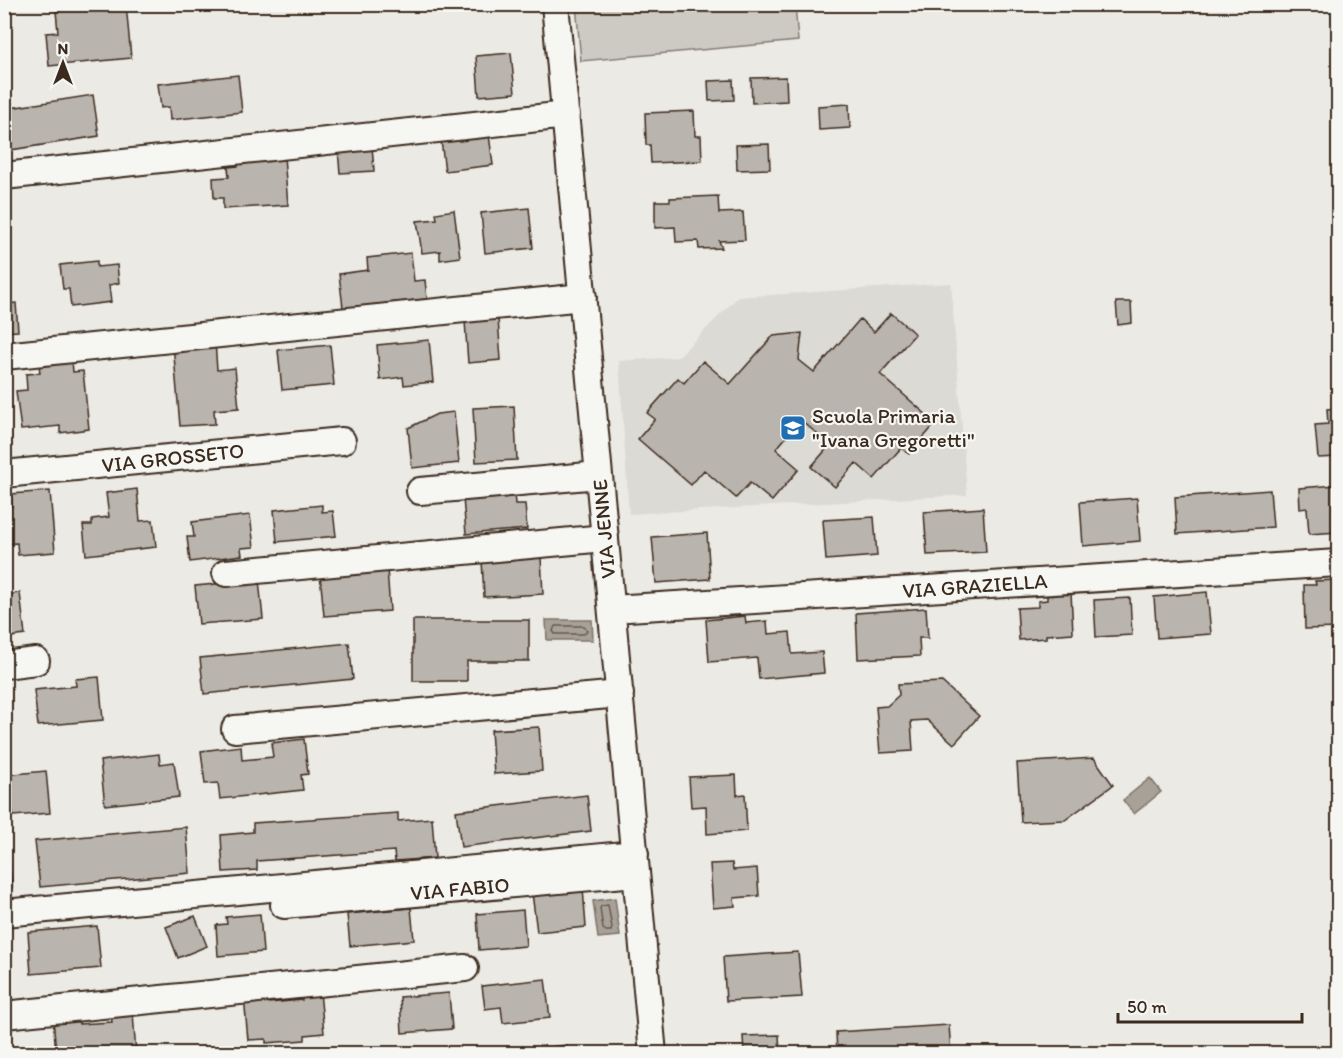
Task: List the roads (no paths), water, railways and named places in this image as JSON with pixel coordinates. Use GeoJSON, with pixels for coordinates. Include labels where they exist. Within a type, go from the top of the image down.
{"type":"FeatureCollection","features":[{"type":"Feature","properties":{"kind":"street","name":"VIA JENNE"},"geometry":{"type":"LineString","coordinates":[[555,4],[653,1053]]}},
{"type":"Feature","properties":{"kind":"street"},"geometry":{"type":"LineString","coordinates":[[4,176],[566,115]]}},
{"type":"Feature","properties":{"kind":"street"},"geometry":{"type":"LineString","coordinates":[[4,356],[583,297]]}},
{"type":"Feature","properties":{"kind":"street","name":"VIA GROSSETO"},"geometry":{"type":"LineString","coordinates":[[4,474],[342,441]]}},
{"type":"Feature","properties":{"kind":"street"},"geometry":{"type":"LineString","coordinates":[[420,490],[599,475]]}},
{"type":"Feature","properties":{"kind":"street"},"geometry":{"type":"LineString","coordinates":[[226,573],[605,538]]}},
{"type":"Feature","properties":{"kind":"street","name":"VIA GRAZIELLA"},"geometry":{"type":"LineString","coordinates":[[612,609],[1338,562]]}},
{"type":"Feature","properties":{"kind":"street"},"geometry":{"type":"LineString","coordinates":[[4,665],[36,661]]}},
{"type":"Feature","properties":{"kind":"street"},"geometry":{"type":"LineString","coordinates":[[235,729],[620,694]]}},
{"type":"Feature","properties":{"kind":"street"},"geometry":{"type":"LineString","coordinates":[[4,913],[636,863]]}},
{"type":"Feature","properties":{"kind":"street","name":"VIA FABIO"},"geometry":{"type":"LineString","coordinates":[[284,905],[636,863]]}},
{"type":"Feature","properties":{"kind":"street"},"geometry":{"type":"LineString","coordinates":[[4,1015],[465,968]]}},
{"type":"Feature","properties":{"kind":"water"},"geometry":{"type":"Polygon","coordinates":[[[546,620],[592,620],[593,640],[547,640],[546,620]]]}},
{"type":"Feature","properties":{"kind":"water"},"geometry":{"type":"Polygon","coordinates":[[[1150,778],[1161,792],[1134,814],[1123,800],[1150,778]]]}},
{"type":"Feature","properties":{"kind":"water"},"geometry":{"type":"Polygon","coordinates":[[[615,898],[620,936],[598,938],[593,901],[615,898]]]}},
{"type":"Feature","properties":{"kind":"place","name":"Scuola Primaria \"Ivana Gregoretti\""},"geometry":{"type":"Point","coordinates":[793,428]}}]}
